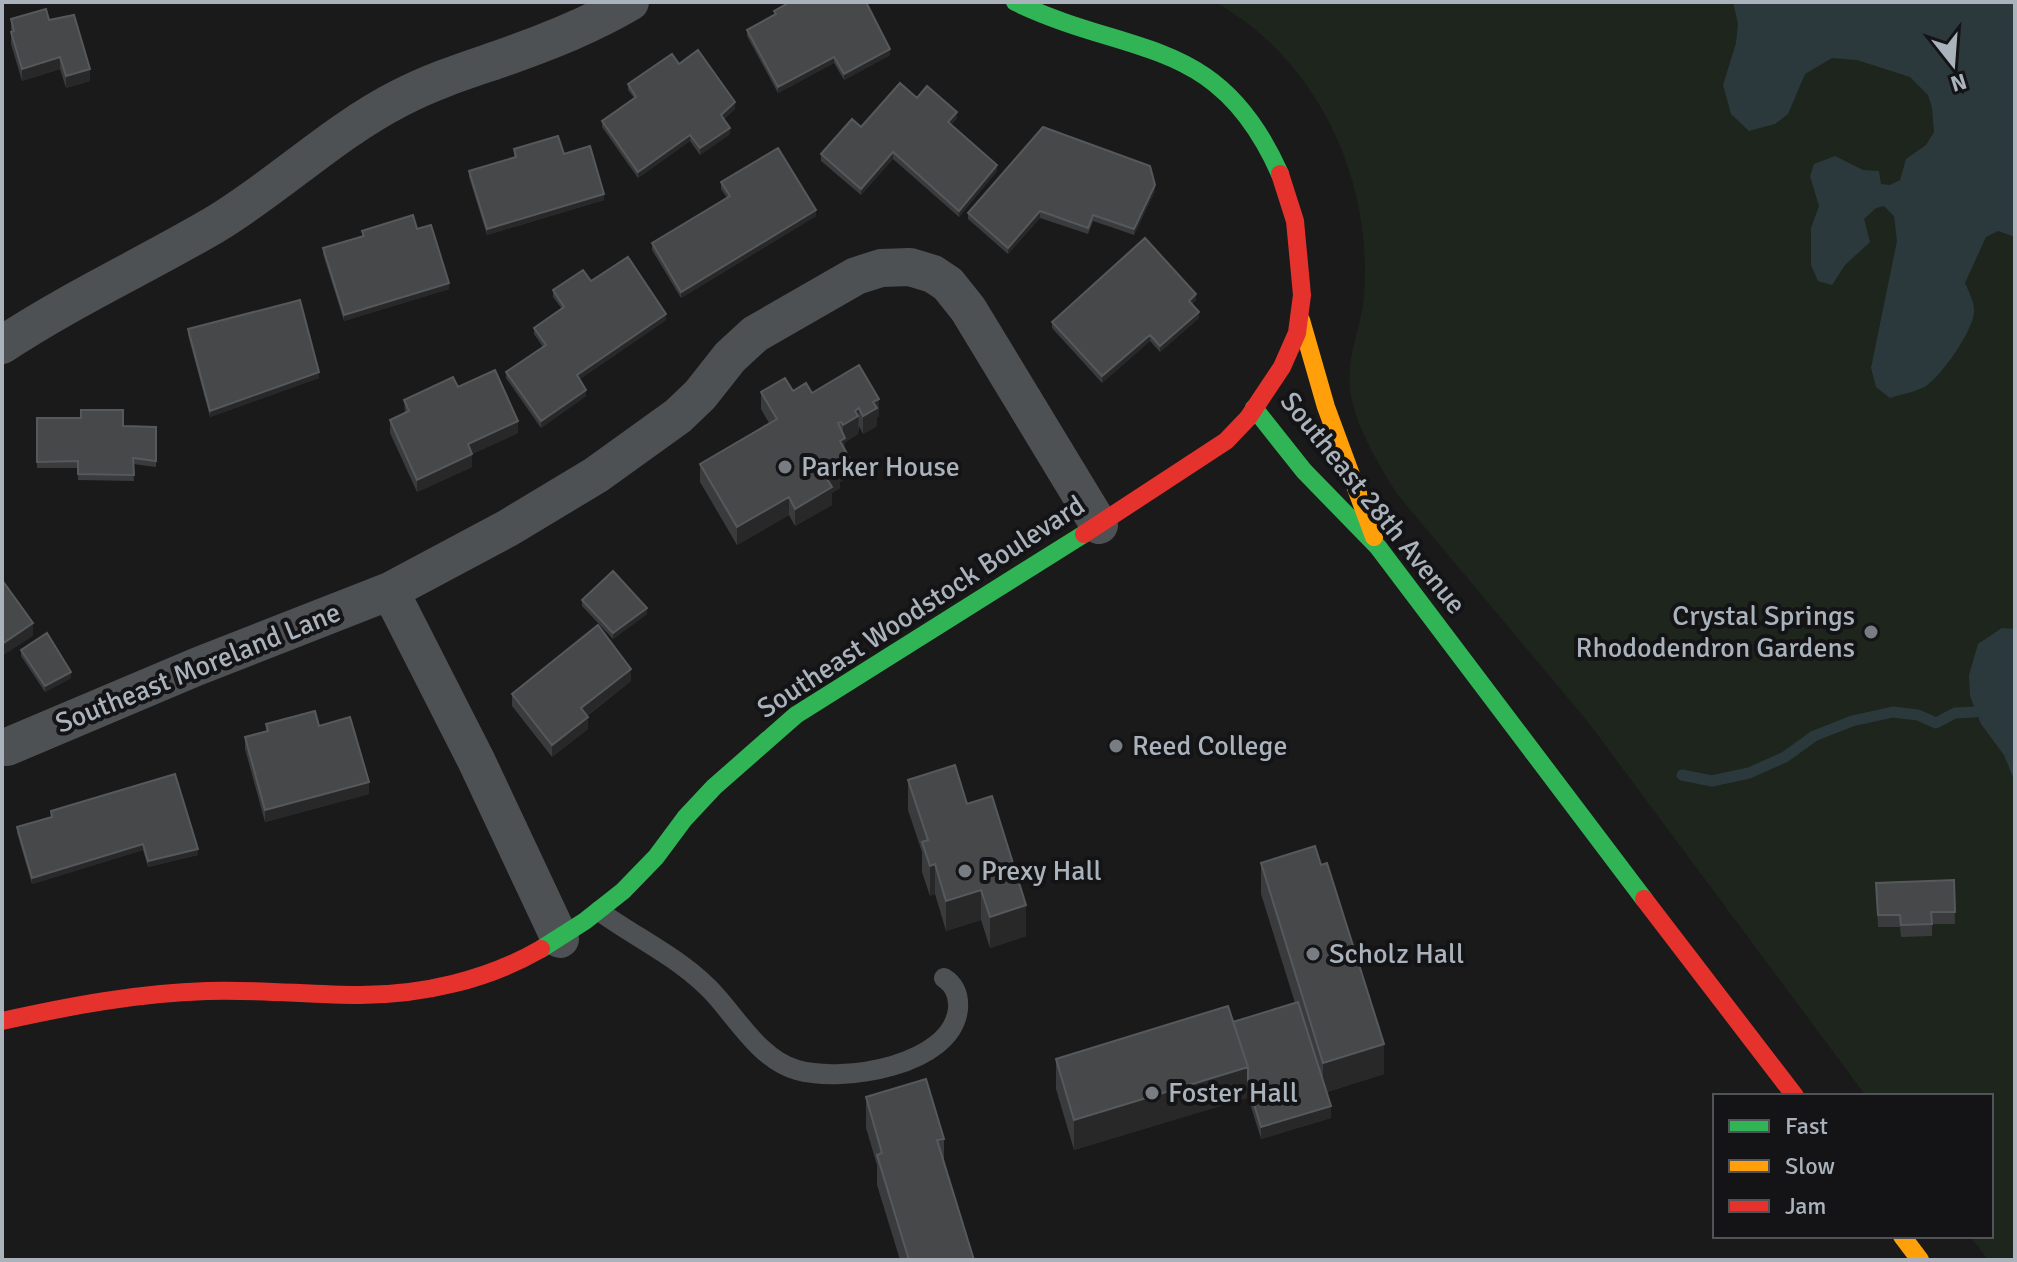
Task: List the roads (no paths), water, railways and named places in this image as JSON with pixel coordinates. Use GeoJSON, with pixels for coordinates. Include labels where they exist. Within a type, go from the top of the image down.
{"type":"FeatureCollection","features":[{"type":"Feature","properties":{"kind":"main road","name":"Southeast 28th Avenue"},"geometry":{"type":"LineString","coordinates":[[1015,2],[1034,13],[1155,49],[1185,63],[1219,85],[1244,111],[1267,144],[1284,180],[1300,244],[1301,320],[1286,358],[1254,408],[1327,498],[1378,547],[1793,1094]]}},
{"type":"Feature","properties":{"kind":"main road"},"geometry":{"type":"LineString","coordinates":[[1301,320],[1326,407],[1378,547]]}},
{"type":"Feature","properties":{"kind":"main road","name":"Southeast Woodstock Boulevard"},"geometry":{"type":"LineString","coordinates":[[2,1021],[74,1006],[172,993],[236,990],[367,995],[410,992],[474,977],[522,960],[560,939],[635,880],[690,812],[796,715],[1227,441],[1254,408]]}},
{"type":"Feature","properties":{"kind":"main road"},"geometry":{"type":"LineString","coordinates":[[1904,1238],[1920,1260]]}},
{"type":"Feature","properties":{"kind":"street"},"geometry":{"type":"LineString","coordinates":[[2,345],[48,315],[215,224],[288,175],[364,116],[453,75],[563,36],[630,2]]}},
{"type":"Feature","properties":{"kind":"street","name":"Southeast Moreland Lane"},"geometry":{"type":"LineString","coordinates":[[7,747],[196,667],[390,591],[508,528],[596,475],[678,416],[700,395],[730,357],[755,334],[856,276],[881,268],[910,267],[933,274],[948,284],[968,309],[1099,525]]}},
{"type":"Feature","properties":{"kind":"street"},"geometry":{"type":"LineString","coordinates":[[390,591],[476,760],[560,939]]}},
{"type":"Feature","properties":{"kind":"lane"},"geometry":{"type":"LineString","coordinates":[[599,911],[688,968],[762,1049],[794,1070],[828,1076],[854,1075],[902,1062],[937,1047],[957,1024],[959,1001],[953,984],[944,978]]}},
{"type":"Feature","properties":{"kind":"waterway"},"geometry":{"type":"LineString","coordinates":[[1682,775],[1712,781],[1749,773],[1785,757],[1814,736],[1852,721],[1893,712],[1918,715],[1936,723],[1955,713],[1975,712]]}},
{"type":"Feature","properties":{"kind":"place","name":"Parker House"},"geometry":{"type":"Point","coordinates":[785,467]}},
{"type":"Feature","properties":{"kind":"place","name":"Crystal Springs Rhododendron Gardens"},"geometry":{"type":"Point","coordinates":[1871,632]}},
{"type":"Feature","properties":{"kind":"place","name":"Reed College"},"geometry":{"type":"Point","coordinates":[1116,746]}},
{"type":"Feature","properties":{"kind":"place","name":"Prexy Hall"},"geometry":{"type":"Point","coordinates":[965,871]}},
{"type":"Feature","properties":{"kind":"place","name":"Scholz Hall"},"geometry":{"type":"Point","coordinates":[1313,954]}},
{"type":"Feature","properties":{"kind":"place","name":"Foster Hall"},"geometry":{"type":"Point","coordinates":[1152,1093]}}]}
